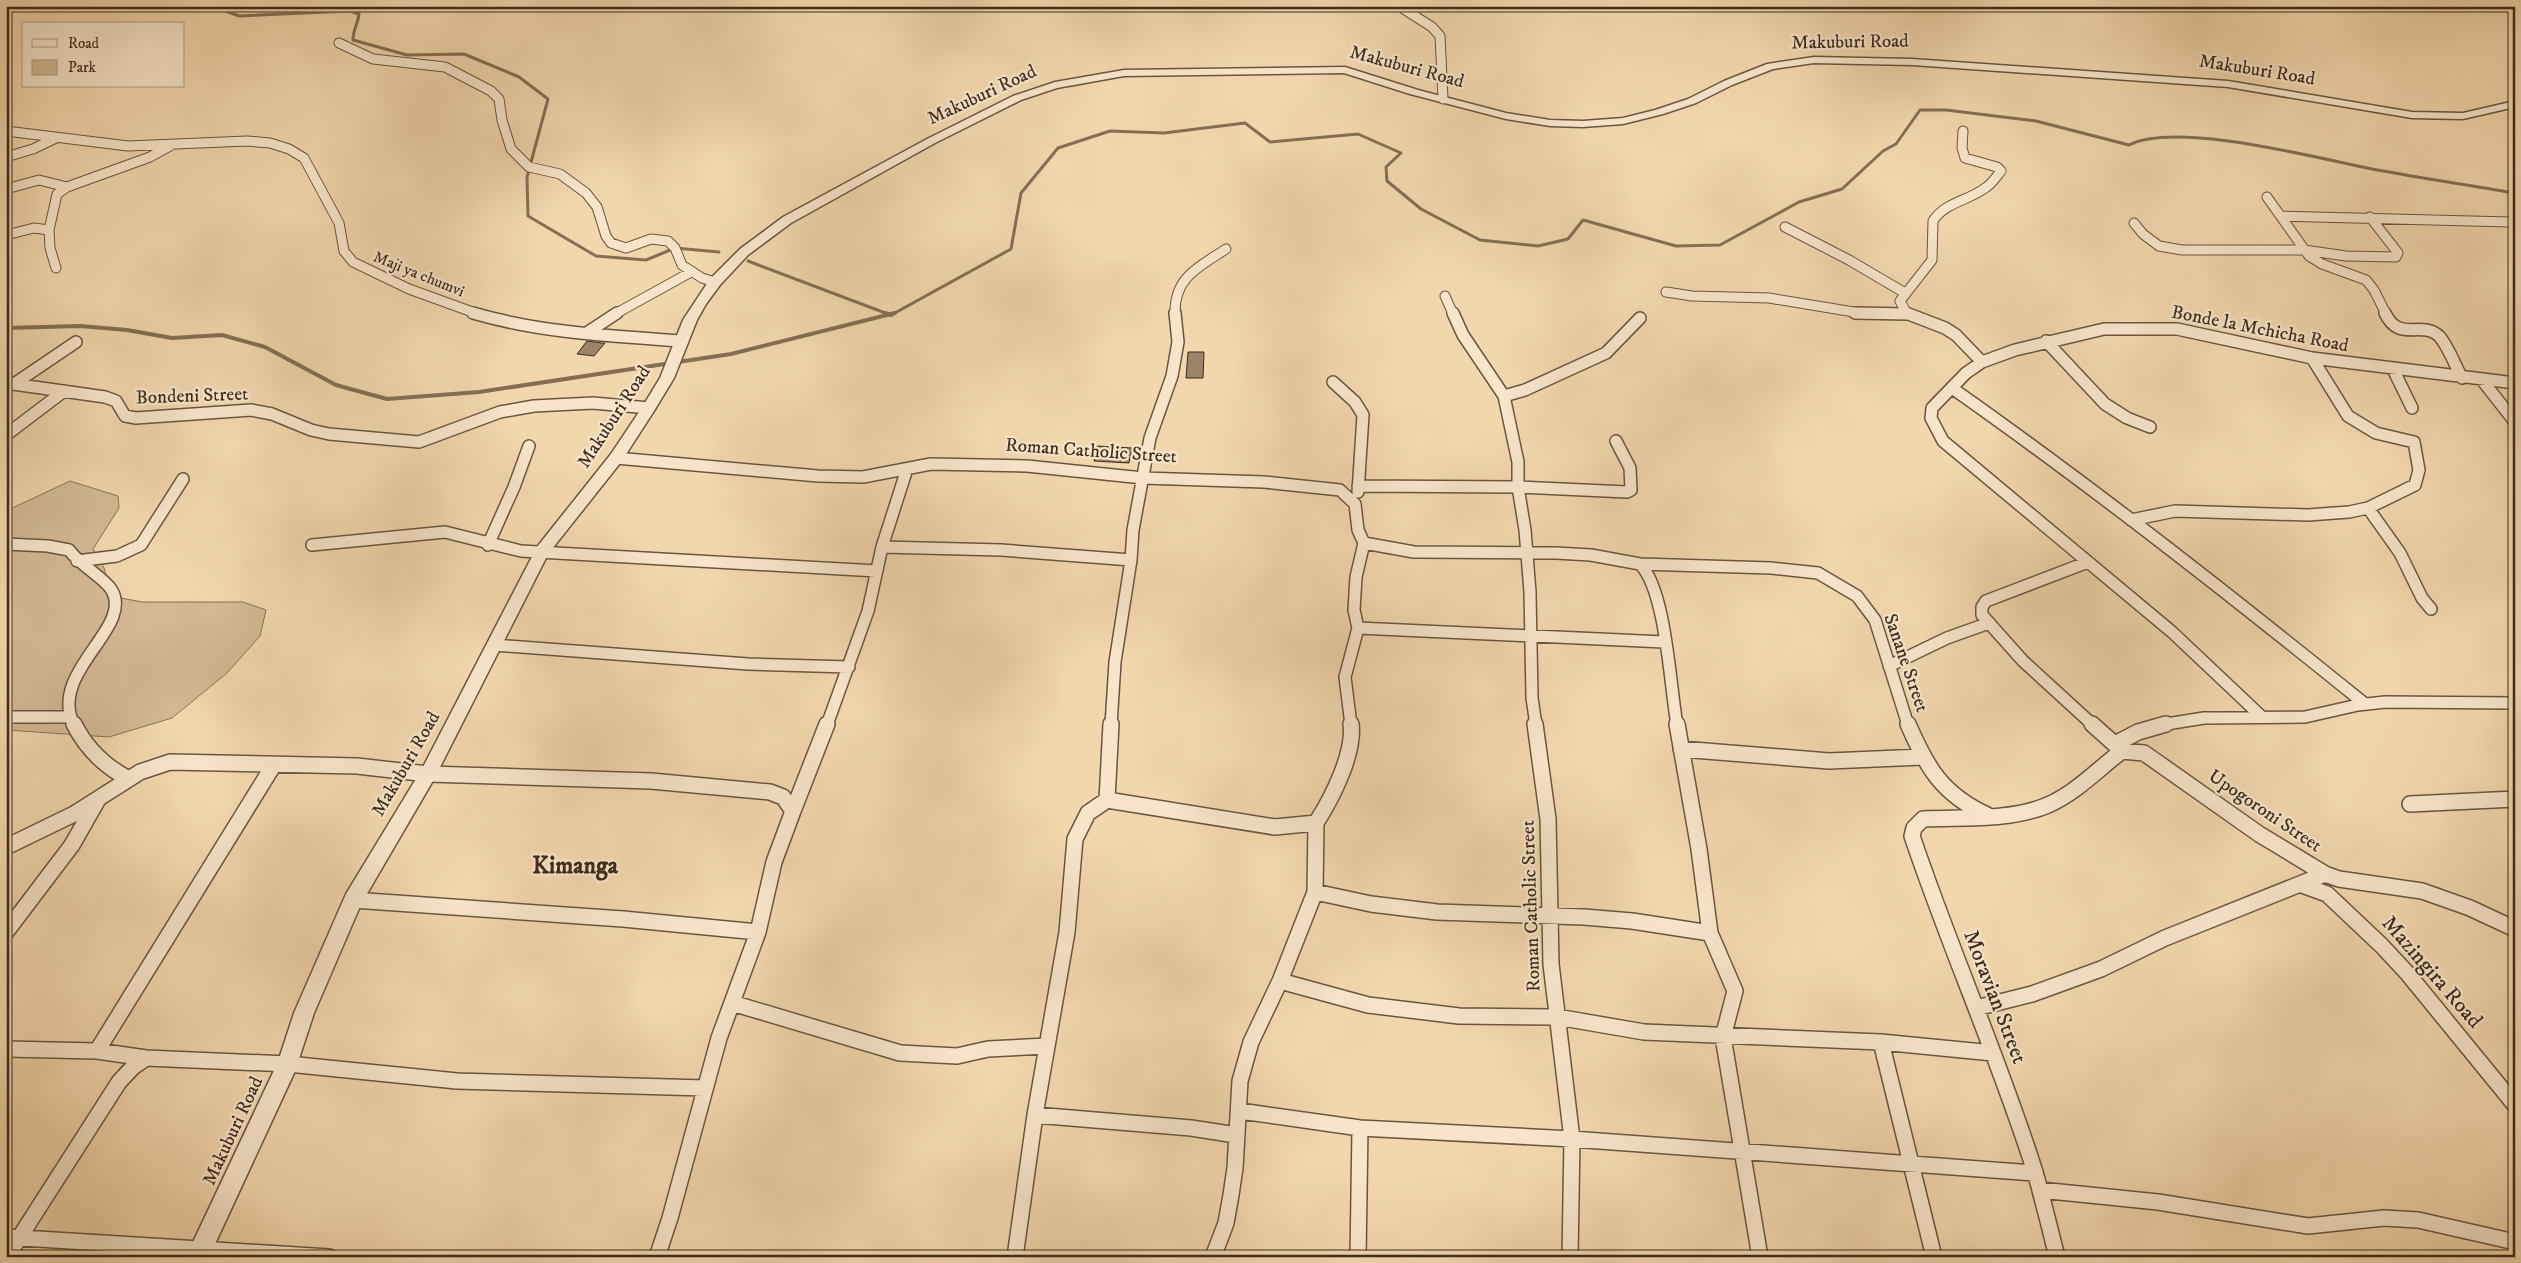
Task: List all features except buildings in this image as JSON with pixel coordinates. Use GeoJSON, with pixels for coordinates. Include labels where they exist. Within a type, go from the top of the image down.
{"type":"FeatureCollection","features":[{"type":"Feature","properties":{"kind":"street"},"geometry":{"type":"LineString","coordinates":[[1399,6],[1432,27],[1440,36],[1443,99]]}},
{"type":"Feature","properties":{"kind":"street"},"geometry":{"type":"LineString","coordinates":[[339,43],[373,59],[445,67],[491,91],[499,99],[502,120],[508,132],[511,149],[529,167],[560,174],[586,193],[597,207],[606,236],[614,246],[626,248],[651,239],[668,241],[675,248],[682,265],[691,272],[715,282]]}},
{"type":"Feature","properties":{"kind":"street","name":"Makuburi Road"},"geometry":{"type":"LineString","coordinates":[[199,1253],[288,1064],[304,1012],[353,900],[381,850],[428,774],[542,551],[616,458],[649,408],[667,378],[690,320],[715,282],[744,252],[787,220],[1010,102],[1055,85],[1124,73],[1156,71],[1345,70],[1506,116],[1550,123],[1583,124],[1623,121],[1692,100],[1771,66],[1814,60],[1912,62],[2228,84],[2412,115],[2463,116],[2515,104]]}},
{"type":"Feature","properties":{"kind":"street","name":"Maji ya chumvi"},"geometry":{"type":"LineString","coordinates":[[6,131],[113,145],[170,146],[250,141],[279,144],[296,151],[304,158],[339,223],[344,251],[359,266],[409,290],[496,319],[588,332],[682,341]]}},
{"type":"Feature","properties":{"kind":"street"},"geometry":{"type":"LineString","coordinates":[[1907,314],[1900,300],[1932,260],[1933,220],[1936,216],[1980,194],[1996,180],[2001,171],[1997,167],[1965,158],[1962,148],[1963,132]]}},
{"type":"Feature","properties":{"kind":"street"},"geometry":{"type":"LineString","coordinates":[[6,157],[33,149],[56,138]]}},
{"type":"Feature","properties":{"kind":"street"},"geometry":{"type":"LineString","coordinates":[[56,268],[50,248],[49,230],[57,194],[67,187],[150,157],[170,146]]}},
{"type":"Feature","properties":{"kind":"street"},"geometry":{"type":"LineString","coordinates":[[6,189],[38,180],[46,180],[60,187],[67,187]]}},
{"type":"Feature","properties":{"kind":"street"},"geometry":{"type":"LineString","coordinates":[[2267,197],[2304,250],[2321,264],[2366,280],[2376,292],[2393,326],[2403,330],[2434,332],[2440,337],[2462,378]]}},
{"type":"Feature","properties":{"kind":"street"},"geometry":{"type":"LineString","coordinates":[[2281,216],[2510,222]]}},
{"type":"Feature","properties":{"kind":"street"},"geometry":{"type":"LineString","coordinates":[[2134,223],[2150,240],[2168,248],[2199,250],[2304,250],[2346,256],[2396,257],[2398,253],[2370,217]]}},
{"type":"Feature","properties":{"kind":"street"},"geometry":{"type":"LineString","coordinates":[[1785,227],[1849,260],[1905,293]]}},
{"type":"Feature","properties":{"kind":"street"},"geometry":{"type":"LineString","coordinates":[[6,235],[34,228],[49,230]]}},
{"type":"Feature","properties":{"kind":"street"},"geometry":{"type":"LineString","coordinates":[[1108,800],[1115,662],[1120,619],[1131,560],[1133,530],[1150,438],[1172,376],[1178,342],[1175,311],[1177,293],[1182,282],[1192,272],[1226,249]]}},
{"type":"Feature","properties":{"kind":"street"},"geometry":{"type":"LineString","coordinates":[[588,332],[628,306],[691,272]]}},
{"type":"Feature","properties":{"kind":"street"},"geometry":{"type":"LineString","coordinates":[[1666,292],[1679,295],[1782,300],[1854,314],[1884,316],[1907,314],[1945,328],[1956,335],[1982,362]]}},
{"type":"Feature","properties":{"kind":"street","name":"Roman Catholic Street"},"geometry":{"type":"LineString","coordinates":[[1445,296],[1463,335],[1504,396],[1518,462],[1518,487],[1528,554],[1532,698],[1548,819],[1550,964],[1572,1139],[1570,1257]]}},
{"type":"Feature","properties":{"kind":"street"},"geometry":{"type":"LineString","coordinates":[[1504,396],[1525,390],[1606,353],[1640,318]]}},
{"type":"Feature","properties":{"kind":"street","name":"Bonde la Mchicha Road"},"geometry":{"type":"LineString","coordinates":[[2262,717],[2172,632],[1943,441],[1931,418],[1932,408],[1966,373],[1982,362],[2046,341],[2104,328],[2162,328],[2197,332],[2312,358],[2462,378],[2515,383]]}},
{"type":"Feature","properties":{"kind":"street"},"geometry":{"type":"LineString","coordinates":[[2046,341],[2105,404],[2127,418],[2150,427]]}},
{"type":"Feature","properties":{"kind":"street"},"geometry":{"type":"LineString","coordinates":[[10,384],[76,342]]}},
{"type":"Feature","properties":{"kind":"street"},"geometry":{"type":"LineString","coordinates":[[2131,520],[2175,511],[2308,515],[2349,512],[2368,508],[2415,485],[2419,480],[2420,470],[2414,442],[2376,432],[2348,416],[2312,358]]}},
{"type":"Feature","properties":{"kind":"street"},"geometry":{"type":"LineString","coordinates":[[2393,369],[2412,408]]}},
{"type":"Feature","properties":{"kind":"street"},"geometry":{"type":"LineString","coordinates":[[2482,380],[2515,422]]}},
{"type":"Feature","properties":{"kind":"street"},"geometry":{"type":"LineString","coordinates":[[1213,1257],[1226,1223],[1235,1168],[1236,1135],[1240,1111],[1240,1081],[1249,1050],[1280,981],[1315,892],[1316,823],[1330,801],[1352,738],[1345,678],[1358,628],[1354,610],[1356,576],[1364,542],[1360,534],[1358,506],[1363,415],[1354,402],[1333,382]]}},
{"type":"Feature","properties":{"kind":"street","name":"Bondeni Street"},"geometry":{"type":"LineString","coordinates":[[10,384],[112,399],[125,416],[136,418],[251,410],[272,414],[311,430],[329,434],[402,442],[418,442],[500,412],[524,407],[593,403],[649,408]]}},
{"type":"Feature","properties":{"kind":"street"},"geometry":{"type":"LineString","coordinates":[[1952,388],[2043,452],[2224,589],[2365,704]]}},
{"type":"Feature","properties":{"kind":"street"},"geometry":{"type":"LineString","coordinates":[[6,435],[64,391]]}},
{"type":"Feature","properties":{"kind":"street"},"geometry":{"type":"LineString","coordinates":[[1358,486],[1518,487],[1629,492],[1631,490],[1630,468],[1616,441]]}},
{"type":"Feature","properties":{"kind":"street"},"geometry":{"type":"LineString","coordinates":[[488,545],[514,487],[529,446]]}},
{"type":"Feature","properties":{"kind":"street","name":"Roman Catholic Street"},"geometry":{"type":"LineString","coordinates":[[616,458],[818,476],[872,476],[932,464],[1027,466],[1143,478],[1264,482],[1340,490],[1351,496],[1358,506]]}},
{"type":"Feature","properties":{"kind":"street"},"geometry":{"type":"LineString","coordinates":[[657,1257],[670,1218],[718,1038],[758,932],[774,862],[849,667],[868,611],[882,547],[907,469]]}},
{"type":"Feature","properties":{"kind":"street"},"geometry":{"type":"LineString","coordinates":[[77,561],[117,556],[141,544],[182,479]]}},
{"type":"Feature","properties":{"kind":"street"},"geometry":{"type":"LineString","coordinates":[[2368,508],[2400,553],[2422,598],[2431,609]]}},
{"type":"Feature","properties":{"kind":"street"},"geometry":{"type":"LineString","coordinates":[[312,545],[454,532],[506,550],[877,571]]}},
{"type":"Feature","properties":{"kind":"street"},"geometry":{"type":"LineString","coordinates":[[1364,542],[1414,552],[1591,555],[1640,564],[1647,571],[1661,608],[1664,642],[1699,849],[1710,933],[1735,990],[1723,1036],[1760,1257]]}},
{"type":"Feature","properties":{"kind":"street"},"geometry":{"type":"LineString","coordinates":[[6,544],[69,550],[77,561],[111,589],[115,595],[115,604],[106,629],[75,676],[68,691],[66,701],[68,717],[91,750],[106,766],[128,778]]}},
{"type":"Feature","properties":{"kind":"street"},"geometry":{"type":"LineString","coordinates":[[882,547],[1001,550],[1131,560]]}},
{"type":"Feature","properties":{"kind":"street"},"geometry":{"type":"LineString","coordinates":[[2088,562],[1986,601],[1982,607],[1982,615],[2050,687],[2119,748]]}},
{"type":"Feature","properties":{"kind":"street","name":"Sanane Street"},"geometry":{"type":"LineString","coordinates":[[1640,564],[1772,568],[1818,573],[1835,581],[1857,596],[1875,620],[1902,714],[1922,757],[1948,790],[1964,805],[1987,814]]}},
{"type":"Feature","properties":{"kind":"street"},"geometry":{"type":"LineString","coordinates":[[1889,666],[1947,638],[1989,624]]}},
{"type":"Feature","properties":{"kind":"street"},"geometry":{"type":"LineString","coordinates":[[1358,628],[1531,634],[1664,642]]}},
{"type":"Feature","properties":{"kind":"street"},"geometry":{"type":"LineString","coordinates":[[494,646],[739,663],[849,667]]}},
{"type":"Feature","properties":{"kind":"street"},"geometry":{"type":"LineString","coordinates":[[1987,814],[2023,812],[2047,806],[2066,795],[2119,748],[2161,723],[2207,717],[2295,718],[2318,716],[2365,704],[2395,701],[2515,703]]}},
{"type":"Feature","properties":{"kind":"street"},"geometry":{"type":"LineString","coordinates":[[6,717],[68,717]]}},
{"type":"Feature","properties":{"kind":"street","name":"Upogoroni Street"},"geometry":{"type":"LineString","coordinates":[[2119,748],[2144,753],[2154,758],[2259,834],[2325,874]]}},
{"type":"Feature","properties":{"kind":"street"},"geometry":{"type":"LineString","coordinates":[[1681,749],[1829,761],[1922,757]]}},
{"type":"Feature","properties":{"kind":"street"},"geometry":{"type":"LineString","coordinates":[[6,847],[97,801],[128,778],[147,767],[170,762],[273,766],[357,766],[428,774],[651,782],[770,792],[783,797],[793,811]]}},
{"type":"Feature","properties":{"kind":"street"},"geometry":{"type":"LineString","coordinates":[[97,1051],[273,766]]}},
{"type":"Feature","properties":{"kind":"street"},"geometry":{"type":"LineString","coordinates":[[2410,804],[2515,798]]}},
{"type":"Feature","properties":{"kind":"street"},"geometry":{"type":"LineString","coordinates":[[1015,1257],[1035,1115],[1067,932],[1075,839],[1088,813],[1108,800],[1275,827],[1316,823]]}},
{"type":"Feature","properties":{"kind":"street"},"geometry":{"type":"LineString","coordinates":[[6,932],[72,845],[97,801]]}},
{"type":"Feature","properties":{"kind":"street","name":"Moravian Street"},"geometry":{"type":"LineString","coordinates":[[1987,814],[1923,820],[1914,828],[1912,836],[1936,908],[1993,1053],[2035,1173],[2056,1257]]}},
{"type":"Feature","properties":{"kind":"street"},"geometry":{"type":"LineString","coordinates":[[2325,874],[2339,879],[2422,891],[2470,908],[2515,929]]}},
{"type":"Feature","properties":{"kind":"street","name":"Upogoroni Street"},"geometry":{"type":"LineString","coordinates":[[1976,1008],[2032,994],[2101,969],[2166,938],[2302,885],[2325,874]]}},
{"type":"Feature","properties":{"kind":"street","name":"Mazingira Road"},"geometry":{"type":"LineString","coordinates":[[2302,885],[2327,894],[2382,946],[2408,974],[2515,1105]]}},
{"type":"Feature","properties":{"kind":"street"},"geometry":{"type":"LineString","coordinates":[[1315,892],[1371,904],[1437,912],[1550,915],[1632,920],[1710,933]]}},
{"type":"Feature","properties":{"kind":"street"},"geometry":{"type":"LineString","coordinates":[[353,900],[623,919],[758,932]]}},
{"type":"Feature","properties":{"kind":"street"},"geometry":{"type":"LineString","coordinates":[[1280,981],[1368,1005],[1459,1016],[1558,1017],[1644,1032],[1881,1042],[1993,1053]]}},
{"type":"Feature","properties":{"kind":"street"},"geometry":{"type":"LineString","coordinates":[[732,1003],[900,1053],[957,1056],[988,1049],[1047,1046]]}},
{"type":"Feature","properties":{"kind":"street"},"geometry":{"type":"LineString","coordinates":[[1881,1042],[1934,1257]]}},
{"type":"Feature","properties":{"kind":"street"},"geometry":{"type":"LineString","coordinates":[[6,1049],[97,1051],[146,1058],[288,1064],[457,1081],[705,1088]]}},
{"type":"Feature","properties":{"kind":"street"},"geometry":{"type":"LineString","coordinates":[[7,1257],[12,1237],[120,1082],[132,1067],[146,1058]]}},
{"type":"Feature","properties":{"kind":"street"},"geometry":{"type":"LineString","coordinates":[[1240,1111],[1360,1128],[1572,1139],[2035,1173]]}},
{"type":"Feature","properties":{"kind":"street"},"geometry":{"type":"LineString","coordinates":[[1035,1115],[1191,1128],[1236,1135]]}},
{"type":"Feature","properties":{"kind":"street"},"geometry":{"type":"LineString","coordinates":[[1358,1257],[1360,1128]]}},
{"type":"Feature","properties":{"kind":"street"},"geometry":{"type":"LineString","coordinates":[[2040,1190],[2158,1202],[2308,1226],[2384,1218],[2418,1220],[2515,1242]]}},
{"type":"Feature","properties":{"kind":"street"},"geometry":{"type":"LineString","coordinates":[[12,1237],[199,1253],[329,1257]]}},
{"type":"Feature","properties":{"kind":"green space"},"geometry":{"type":"Polygon","coordinates":[[[70,481],[118,496],[119,508],[93,549],[104,568],[111,591],[121,598],[142,602],[243,602],[266,610],[260,636],[227,673],[172,718],[109,737],[6,730],[6,511],[70,481]]]}},
{"type":"Feature","properties":{"kind":"waterway"},"geometry":{"type":"LineString","coordinates":[[212,6],[239,16],[350,11],[359,14],[353,40],[407,55],[464,54],[519,77],[548,99],[527,177],[528,216],[596,256],[646,260],[675,248],[719,252]]}},
{"type":"Feature","properties":{"kind":"waterway"},"geometry":{"type":"LineString","coordinates":[[895,313],[1011,249],[1021,193],[1058,148],[1110,131],[1164,133],[1245,123],[1270,142],[1358,134],[1401,153],[1386,167],[1387,181],[1421,209],[1480,240],[1538,246],[1568,239],[1583,220],[1676,246],[1720,245],[1799,202],[1842,189],[1883,151],[1896,144],[1920,110],[1946,110],[2036,121],[2129,145],[2151,139],[2179,137],[2248,144],[2372,169],[2515,193]]}},
{"type":"Feature","properties":{"kind":"waterway"},"geometry":{"type":"LineString","coordinates":[[748,261],[888,314]]}},
{"type":"Feature","properties":{"kind":"waterway"},"geometry":{"type":"LineString","coordinates":[[889,314],[895,313]]}},
{"type":"Feature","properties":{"kind":"waterway"},"geometry":{"type":"LineString","coordinates":[[6,328],[80,326],[127,330],[172,338],[222,335],[265,347],[336,385],[387,399],[479,392],[731,354],[889,314]]}},
{"type":"Feature","properties":{"kind":"district","name":"Kimanga"},"geometry":{"type":"Point","coordinates":[575,866]}}]}
